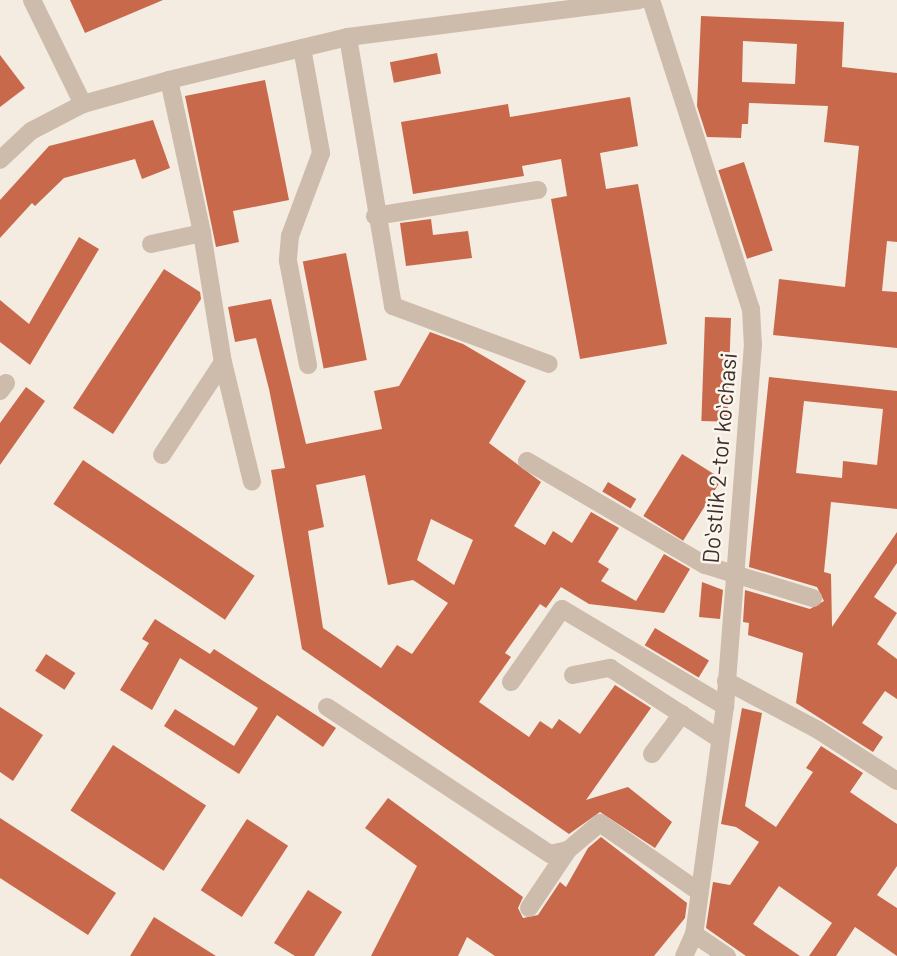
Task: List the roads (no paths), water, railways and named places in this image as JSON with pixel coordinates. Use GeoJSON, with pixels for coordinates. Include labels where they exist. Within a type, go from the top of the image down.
{"type":"FeatureCollection","features":[{"type":"Feature","properties":{"kind":"street"},"geometry":{"type":"LineString","coordinates":[[32,0],[83,104]]}},
{"type":"Feature","properties":{"kind":"street"},"geometry":{"type":"LineString","coordinates":[[0,160],[31,131],[83,104],[169,80],[348,37],[556,6],[639,0]]}},
{"type":"Feature","properties":{"kind":"street","name":"Doʻstlik 2-tor koʻchasi"},"geometry":{"type":"LineString","coordinates":[[651,0],[732,261],[751,309],[750,397],[725,706],[718,738],[694,934],[684,956]]}},
{"type":"Feature","properties":{"kind":"street"},"geometry":{"type":"LineString","coordinates":[[348,37],[375,216],[393,306],[550,364]]}},
{"type":"Feature","properties":{"kind":"street"},"geometry":{"type":"LineString","coordinates":[[302,48],[321,153],[290,236],[288,261],[308,365]]}},
{"type":"Feature","properties":{"kind":"street"},"geometry":{"type":"LineString","coordinates":[[169,80],[202,233],[223,362],[252,482]]}},
{"type":"Feature","properties":{"kind":"street"},"geometry":{"type":"LineString","coordinates":[[375,216],[538,190]]}},
{"type":"Feature","properties":{"kind":"street"},"geometry":{"type":"LineString","coordinates":[[151,244],[202,233]]}},
{"type":"Feature","properties":{"kind":"street"},"geometry":{"type":"LineString","coordinates":[[162,455],[223,362]]}},
{"type":"Feature","properties":{"kind":"street"},"geometry":{"type":"LineString","coordinates":[[527,461],[705,565],[813,598]]}},
{"type":"Feature","properties":{"kind":"street"},"geometry":{"type":"LineString","coordinates":[[511,682],[562,608],[725,706]]}},
{"type":"Feature","properties":{"kind":"street"},"geometry":{"type":"LineString","coordinates":[[573,675],[610,668],[718,738]]}},
{"type":"Feature","properties":{"kind":"street"},"geometry":{"type":"LineString","coordinates":[[726,681],[818,730],[897,781]]}},
{"type":"Feature","properties":{"kind":"street"},"geometry":{"type":"LineString","coordinates":[[327,707],[550,854],[568,850]]}},
{"type":"Feature","properties":{"kind":"street"},"geometry":{"type":"LineString","coordinates":[[652,754],[682,714]]}},
{"type":"Feature","properties":{"kind":"street"},"geometry":{"type":"LineString","coordinates":[[529,908],[568,850],[600,823],[698,891]]}},
{"type":"Feature","properties":{"kind":"street"},"geometry":{"type":"LineString","coordinates":[[694,934],[727,956]]}}]}
